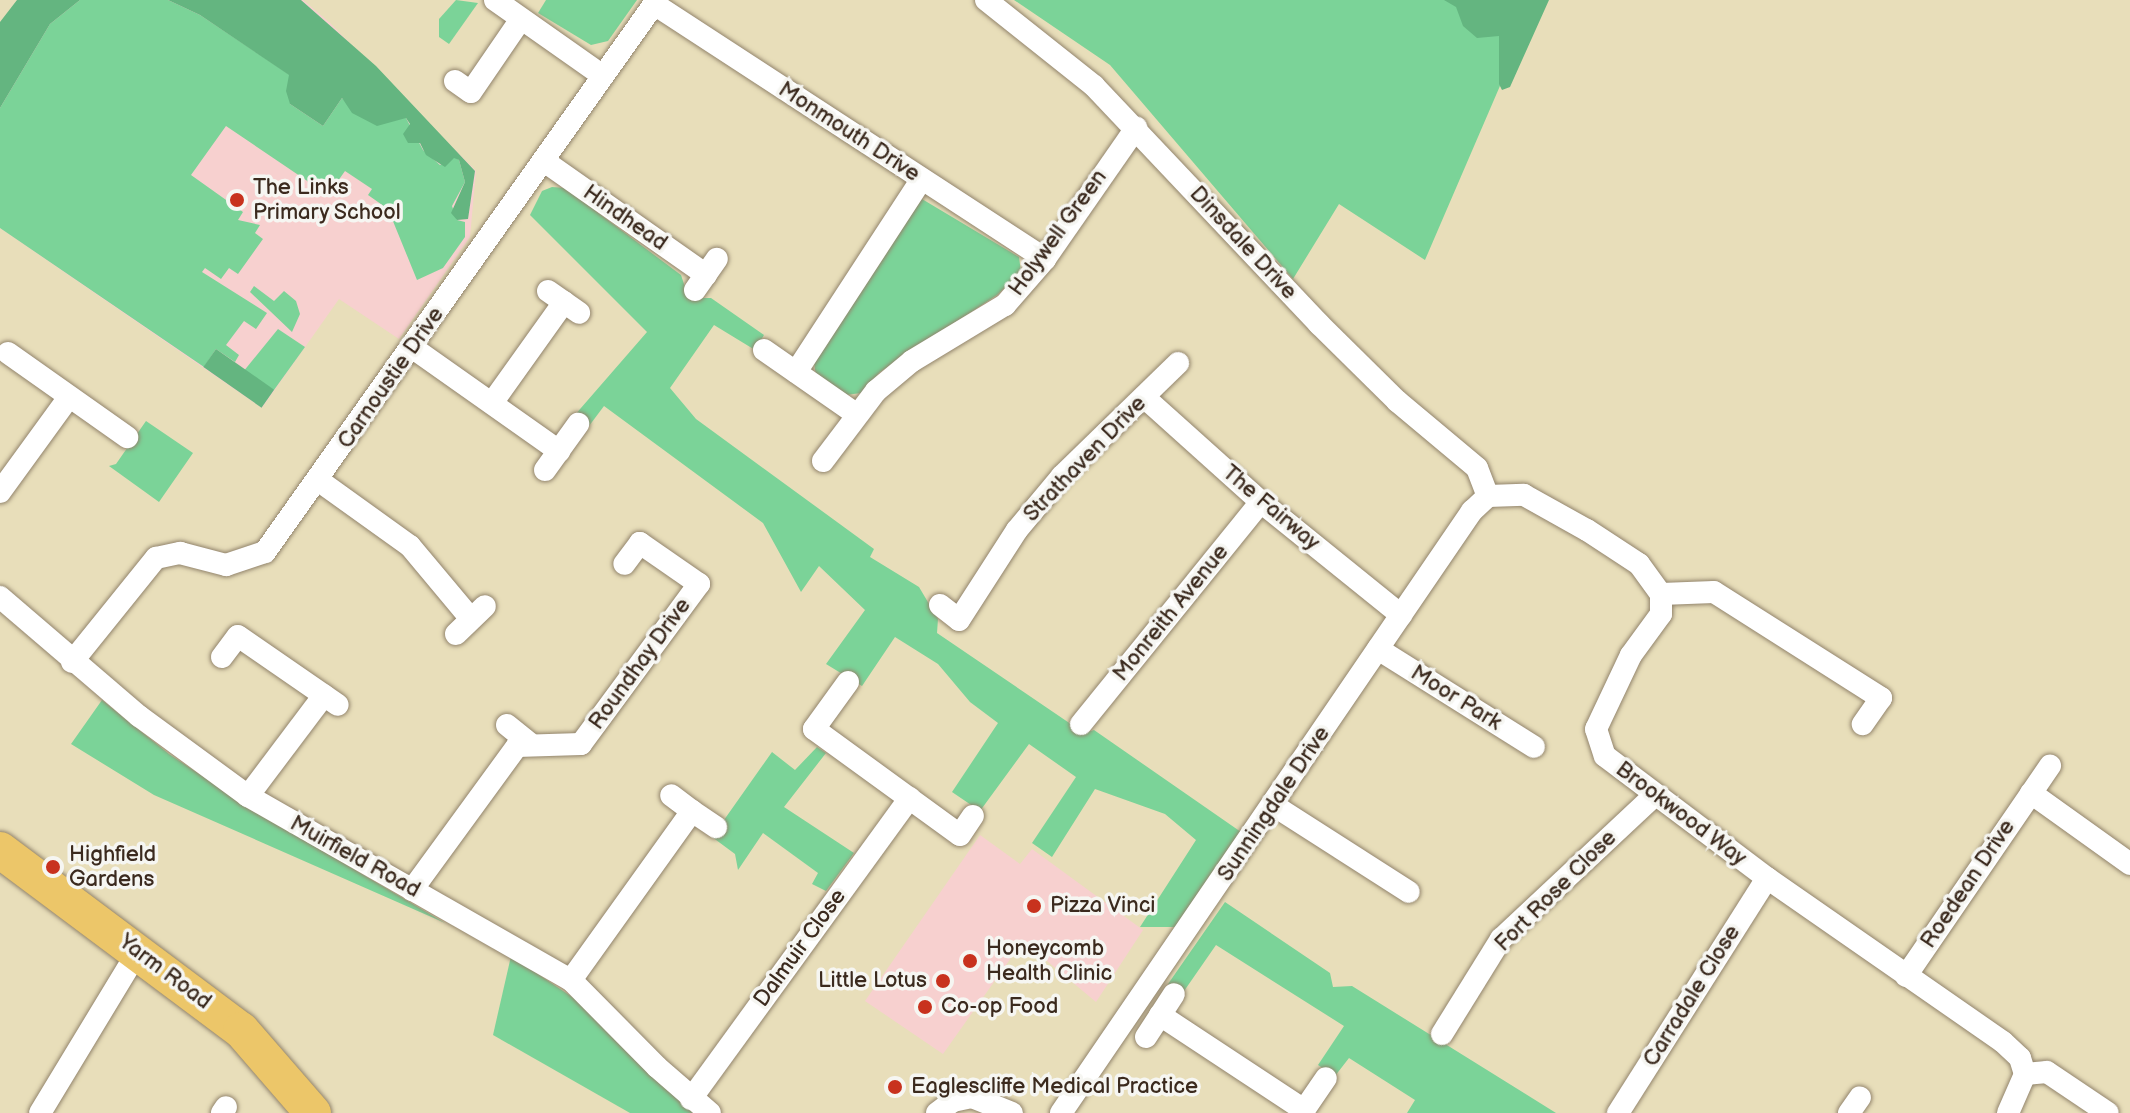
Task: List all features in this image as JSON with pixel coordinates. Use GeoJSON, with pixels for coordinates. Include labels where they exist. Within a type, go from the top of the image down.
{"type":"FeatureCollection","features":[{"type":"Feature","properties":{"kind":"main road","name":"Yarm Road"},"geometry":{"type":"LineString","coordinates":[[0,850],[241,1030],[313,1113]]}},
{"type":"Feature","properties":{"kind":"street"},"geometry":{"type":"LineString","coordinates":[[495,0],[603,76]]}},
{"type":"Feature","properties":{"kind":"street","name":"Dinsdale Drive"},"geometry":{"type":"LineString","coordinates":[[986,0],[1094,86],[1319,324],[1397,401],[1477,468],[1488,496]]}},
{"type":"Feature","properties":{"kind":"street","name":"Carnoustie Drive"},"geometry":{"type":"LineString","coordinates":[[72,662],[148,563],[180,553],[226,565],[255,559],[318,480],[413,348],[655,2]]}},
{"type":"Feature","properties":{"kind":"street","name":"Monmouth Drive"},"geometry":{"type":"LineString","coordinates":[[655,2],[1045,259]]}},
{"type":"Feature","properties":{"kind":"street"},"geometry":{"type":"LineString","coordinates":[[455,81],[471,92],[521,19]]}},
{"type":"Feature","properties":{"kind":"street","name":"Holywell Green"},"geometry":{"type":"LineString","coordinates":[[823,461],[856,414],[912,361],[1005,305],[1045,259],[1136,128]]}},
{"type":"Feature","properties":{"kind":"street","name":"Hindhead"},"geometry":{"type":"LineString","coordinates":[[544,161],[706,275]]}},
{"type":"Feature","properties":{"kind":"street"},"geometry":{"type":"LineString","coordinates":[[796,372],[922,179]]}},
{"type":"Feature","properties":{"kind":"street"},"geometry":{"type":"LineString","coordinates":[[492,403],[564,302]]}},
{"type":"Feature","properties":{"kind":"street"},"geometry":{"type":"LineString","coordinates":[[413,348],[559,451]]}},
{"type":"Feature","properties":{"kind":"street"},"geometry":{"type":"LineString","coordinates":[[764,350],[856,414]]}},
{"type":"Feature","properties":{"kind":"street"},"geometry":{"type":"LineString","coordinates":[[8,353],[127,437]]}},
{"type":"Feature","properties":{"kind":"street","name":"Strathaven Drive"},"geometry":{"type":"LineString","coordinates":[[940,605],[959,620],[1017,530],[1062,476],[1178,363]]}},
{"type":"Feature","properties":{"kind":"street"},"geometry":{"type":"LineString","coordinates":[[0,492],[69,397]]}},
{"type":"Feature","properties":{"kind":"street","name":"The Fairway"},"geometry":{"type":"LineString","coordinates":[[1144,397],[1261,502],[1401,615]]}},
{"type":"Feature","properties":{"kind":"street"},"geometry":{"type":"LineString","coordinates":[[545,470],[578,424]]}},
{"type":"Feature","properties":{"kind":"street"},"geometry":{"type":"LineString","coordinates":[[318,480],[410,546],[471,620]]}},
{"type":"Feature","properties":{"kind":"street"},"geometry":{"type":"LineString","coordinates":[[1488,496],[1524,495],[1574,523],[1639,564],[1661,594],[1714,592],[1881,698],[1863,724]]}},
{"type":"Feature","properties":{"kind":"street","name":"Sunningdale Drive"},"geometry":{"type":"LineString","coordinates":[[1061,1113],[1472,511],[1488,496]]}},
{"type":"Feature","properties":{"kind":"street","name":"Monreith Avenue"},"geometry":{"type":"LineString","coordinates":[[1081,724],[1261,502]]}},
{"type":"Feature","properties":{"kind":"street","name":"Roundhay Drive"},"geometry":{"type":"LineString","coordinates":[[529,743],[581,744],[699,584],[640,543],[624,564]]}},
{"type":"Feature","properties":{"kind":"street","name":"Brookwood Way"},"geometry":{"type":"LineString","coordinates":[[1661,594],[1661,614],[1631,655],[1596,729],[1605,756],[1653,797],[2003,1042],[2020,1058],[2025,1074]]}},
{"type":"Feature","properties":{"kind":"street","name":"Muirfield Road"},"geometry":{"type":"LineString","coordinates":[[0,597],[72,662],[248,796],[571,980],[691,1099],[710,1113]]}},
{"type":"Feature","properties":{"kind":"street"},"geometry":{"type":"LineString","coordinates":[[222,657],[238,636],[331,700],[248,796]]}},
{"type":"Feature","properties":{"kind":"street","name":"Moor Park"},"geometry":{"type":"LineString","coordinates":[[1378,649],[1534,747]]}},
{"type":"Feature","properties":{"kind":"street"},"geometry":{"type":"LineString","coordinates":[[848,682],[814,729],[960,835],[973,816]]}},
{"type":"Feature","properties":{"kind":"street"},"geometry":{"type":"LineString","coordinates":[[1097,704],[1115,719]]}},
{"type":"Feature","properties":{"kind":"street"},"geometry":{"type":"LineString","coordinates":[[507,725],[529,743]]}},
{"type":"Feature","properties":{"kind":"street"},"geometry":{"type":"LineString","coordinates":[[412,890],[517,746],[529,743]]}},
{"type":"Feature","properties":{"kind":"street","name":"Roedean Drive"},"geometry":{"type":"LineString","coordinates":[[1906,976],[2050,766]]}},
{"type":"Feature","properties":{"kind":"street"},"geometry":{"type":"LineString","coordinates":[[2031,793],[2130,864]]}},
{"type":"Feature","properties":{"kind":"street"},"geometry":{"type":"LineString","coordinates":[[671,795],[716,827]]}},
{"type":"Feature","properties":{"kind":"street","name":"Fort Rose Close"},"geometry":{"type":"LineString","coordinates":[[1442,1034],[1501,939],[1653,797]]}},
{"type":"Feature","properties":{"kind":"street","name":"Dalmuir Close"},"geometry":{"type":"LineString","coordinates":[[691,1099],[910,798]]}},
{"type":"Feature","properties":{"kind":"street"},"geometry":{"type":"LineString","coordinates":[[1273,805],[1409,892]]}},
{"type":"Feature","properties":{"kind":"street"},"geometry":{"type":"LineString","coordinates":[[571,980],[692,811]]}},
{"type":"Feature","properties":{"kind":"street","name":"Carradale Close"},"geometry":{"type":"LineString","coordinates":[[1618,1113],[1767,878]]}},
{"type":"Feature","properties":{"kind":"street"},"geometry":{"type":"LineString","coordinates":[[40,1113],[138,951]]}},
{"type":"Feature","properties":{"kind":"street"},"geometry":{"type":"LineString","coordinates":[[1146,1037],[1174,994]]}},
{"type":"Feature","properties":{"kind":"street"},"geometry":{"type":"LineString","coordinates":[[1160,1015],[1303,1111],[1326,1078]]}},
{"type":"Feature","properties":{"kind":"street"},"geometry":{"type":"LineString","coordinates":[[2008,1113],[2025,1074],[2047,1072],[2108,1113]]}},
{"type":"Feature","properties":{"kind":"street"},"geometry":{"type":"LineString","coordinates":[[937,1113],[953,1101],[972,1097],[1012,1113]]}},
{"type":"Feature","properties":{"kind":"shaded area","name":"The Links Primary School"},"geometry":{"type":"Polygon","coordinates":[[[35,0],[303,0],[330,23],[476,171],[470,237],[399,339],[339,299],[262,408],[0,228],[0,57],[35,0]]]}},
{"type":"Feature","properties":{"kind":"shaded area"},"geometry":{"type":"Polygon","coordinates":[[[980,835],[1020,864],[1032,849],[1143,930],[1096,1002],[1023,941],[943,1054],[865,1001],[980,835]]]}},
{"type":"Feature","properties":{"kind":"green space"},"geometry":{"type":"Polygon","coordinates":[[[17,0],[80,0],[50,24],[0,108],[0,22],[17,0]]]}},
{"type":"Feature","properties":{"kind":"green space","name":"The Links Primary School"},"geometry":{"type":"Polygon","coordinates":[[[80,0],[168,0],[200,15],[290,75],[290,104],[323,126],[342,98],[356,114],[406,118],[423,150],[440,165],[454,157],[459,160],[465,182],[452,206],[457,220],[465,222],[465,237],[443,268],[417,280],[388,209],[368,195],[372,189],[345,171],[328,195],[226,126],[191,175],[243,212],[238,220],[260,225],[255,233],[263,239],[238,274],[229,268],[221,279],[205,268],[202,272],[267,313],[256,329],[244,321],[226,345],[239,355],[235,362],[216,349],[204,367],[0,228],[0,108],[50,24],[80,0]]]}},
{"type":"Feature","properties":{"kind":"green space"},"geometry":{"type":"Polygon","coordinates":[[[168,0],[301,0],[376,66],[475,171],[468,219],[457,220],[451,213],[465,182],[459,160],[454,158],[445,167],[426,155],[420,143],[408,143],[403,134],[410,124],[406,118],[377,126],[352,113],[342,98],[323,126],[290,104],[286,91],[289,75],[200,15],[168,0]]]}},
{"type":"Feature","properties":{"kind":"green space"},"geometry":{"type":"Polygon","coordinates":[[[456,0],[478,3],[449,44],[439,37],[439,19],[456,0]]]}},
{"type":"Feature","properties":{"kind":"green space"},"geometry":{"type":"Polygon","coordinates":[[[546,0],[637,0],[608,41],[591,45],[538,13],[546,0]]]}},
{"type":"Feature","properties":{"kind":"green space"},"geometry":{"type":"Polygon","coordinates":[[[1014,0],[1537,0],[1425,260],[1339,204],[1293,279],[1110,65],[1014,0]]]}},
{"type":"Feature","properties":{"kind":"green space"},"geometry":{"type":"Polygon","coordinates":[[[1444,0],[1549,0],[1510,87],[1502,90],[1499,84],[1499,36],[1477,38],[1463,26],[1456,7],[1444,0]]]}},
{"type":"Feature","properties":{"kind":"green space"},"geometry":{"type":"Polygon","coordinates":[[[552,187],[565,188],[681,275],[685,287],[699,298],[711,298],[764,335],[755,350],[714,325],[670,388],[696,419],[874,549],[870,557],[919,587],[938,619],[937,633],[1084,733],[1094,730],[1241,832],[1179,927],[1140,927],[1196,840],[1165,814],[1095,789],[1052,857],[1032,843],[1076,777],[1029,744],[980,811],[952,792],[998,723],[970,702],[938,664],[895,637],[862,686],[826,664],[865,610],[819,566],[801,592],[763,523],[604,406],[589,426],[574,416],[647,332],[530,215],[542,191],[552,187]]]}},
{"type":"Feature","properties":{"kind":"green space"},"geometry":{"type":"Polygon","coordinates":[[[922,199],[1019,257],[1021,272],[997,295],[880,372],[861,393],[846,395],[816,376],[813,356],[922,199]]]}},
{"type":"Feature","properties":{"kind":"green space"},"geometry":{"type":"Polygon","coordinates":[[[254,286],[274,301],[284,291],[296,301],[300,314],[292,332],[250,292],[254,286]]]}},
{"type":"Feature","properties":{"kind":"green space"},"geometry":{"type":"Polygon","coordinates":[[[278,329],[305,347],[274,390],[243,372],[278,329]]]}},
{"type":"Feature","properties":{"kind":"green space"},"geometry":{"type":"Polygon","coordinates":[[[216,349],[274,390],[262,408],[203,367],[216,349]]]}},
{"type":"Feature","properties":{"kind":"green space"},"geometry":{"type":"Polygon","coordinates":[[[146,421],[193,453],[159,502],[109,466],[116,464],[146,421]]]}},
{"type":"Feature","properties":{"kind":"green space"},"geometry":{"type":"Polygon","coordinates":[[[102,700],[169,754],[255,811],[445,923],[154,795],[71,744],[102,700]]]}},
{"type":"Feature","properties":{"kind":"green space"},"geometry":{"type":"Polygon","coordinates":[[[817,747],[826,753],[784,807],[854,853],[826,891],[812,884],[818,873],[763,833],[738,870],[735,854],[712,837],[772,752],[795,770],[817,747]]]}},
{"type":"Feature","properties":{"kind":"green space"},"geometry":{"type":"Polygon","coordinates":[[[1225,902],[1330,973],[1333,987],[1352,986],[1556,1113],[1407,1113],[1415,1100],[1349,1058],[1335,1076],[1318,1065],[1344,1026],[1216,945],[1182,994],[1168,984],[1225,902]]]}},
{"type":"Feature","properties":{"kind":"green space"},"geometry":{"type":"Polygon","coordinates":[[[511,956],[587,1007],[693,1113],[630,1113],[493,1035],[511,956]]]}},
{"type":"Feature","properties":{"kind":"place","name":"The Links Primary School"},"geometry":{"type":"Point","coordinates":[237,200]}},
{"type":"Feature","properties":{"kind":"place","name":"Highfield Gardens"},"geometry":{"type":"Point","coordinates":[53,867]}},
{"type":"Feature","properties":{"kind":"place","name":"Pizza Vinci"},"geometry":{"type":"Point","coordinates":[1034,906]}},
{"type":"Feature","properties":{"kind":"place","name":"Honeycomb Health Clinic"},"geometry":{"type":"Point","coordinates":[970,961]}},
{"type":"Feature","properties":{"kind":"place","name":"Little Lotus"},"geometry":{"type":"Point","coordinates":[943,981]}},
{"type":"Feature","properties":{"kind":"place","name":"Co-op Food"},"geometry":{"type":"Point","coordinates":[925,1007]}},
{"type":"Feature","properties":{"kind":"place","name":"Eaglescliffe Medical Practice"},"geometry":{"type":"Point","coordinates":[895,1087]}}]}
